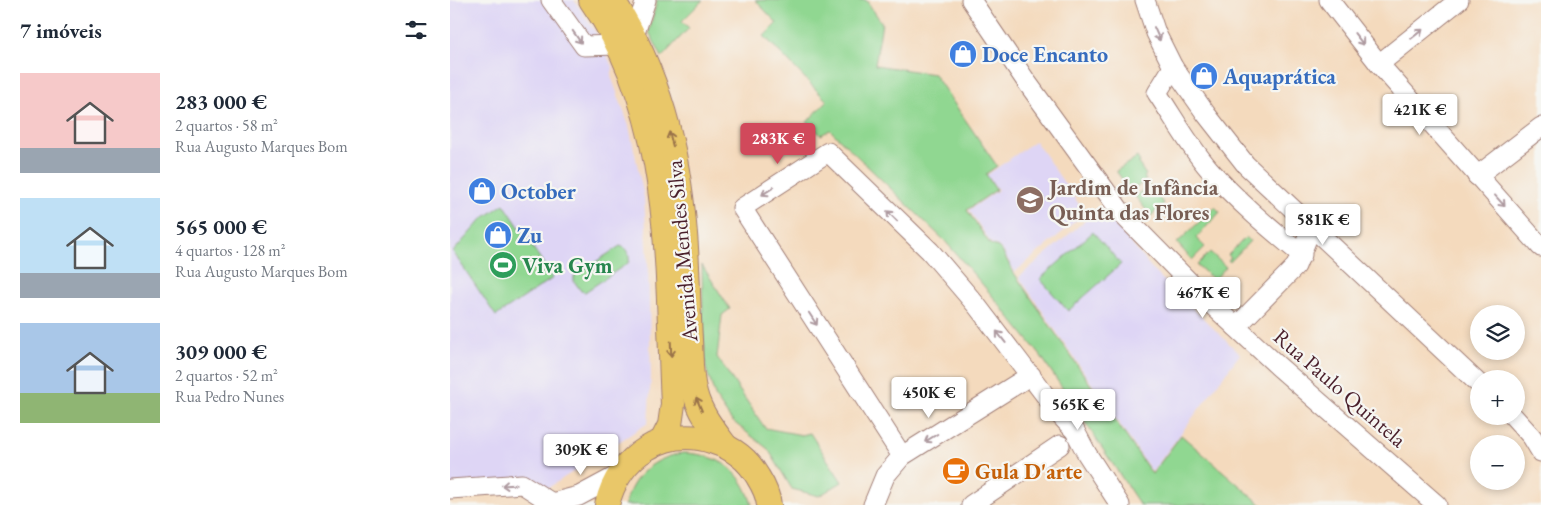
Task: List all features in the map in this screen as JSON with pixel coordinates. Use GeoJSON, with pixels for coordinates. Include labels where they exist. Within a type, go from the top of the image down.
{"type":"FeatureCollection","features":[{"type":"Feature","properties":{"kind":"main road","name":"Avenida Mendes Silva"},"geometry":{"type":"LineString","coordinates":[[591,0],[626,41],[658,96],[674,152],[685,236],[692,379],[700,407],[725,446]]}},
{"type":"Feature","properties":{"kind":"main road","name":"Avenida Mendes Silva"},"geometry":{"type":"LineString","coordinates":[[614,0],[626,41],[635,88],[647,122],[663,204],[667,250],[673,404],[670,425],[662,441]]}},
{"type":"Feature","properties":{"kind":"main road"},"geometry":{"type":"LineString","coordinates":[[607,505],[611,489],[618,475],[630,460],[645,449],[662,441],[684,437],[705,439],[725,446],[740,455],[753,468],[772,504]]}},
{"type":"Feature","properties":{"kind":"street"},"geometry":{"type":"LineString","coordinates":[[551,0],[584,46],[626,41],[646,0]]}},
{"type":"Feature","properties":{"kind":"street","name":"Rua Paulo Quintela"},"geometry":{"type":"LineString","coordinates":[[972,0],[1026,81],[1124,216],[1236,328],[1437,505]]}},
{"type":"Feature","properties":{"kind":"street"},"geometry":{"type":"LineString","coordinates":[[1144,0],[1156,32],[1173,67],[1206,114],[1246,165],[1470,375]]}},
{"type":"Feature","properties":{"kind":"street"},"geometry":{"type":"LineString","coordinates":[[1329,0],[1379,64],[1541,247]]}},
{"type":"Feature","properties":{"kind":"street"},"geometry":{"type":"LineString","coordinates":[[1379,64],[1460,0]]}},
{"type":"Feature","properties":{"kind":"street"},"geometry":{"type":"LineString","coordinates":[[1173,67],[1157,93],[1193,148],[1209,168],[1249,210],[1302,255]]}},
{"type":"Feature","properties":{"kind":"street"},"geometry":{"type":"LineString","coordinates":[[1477,176],[1541,127]]}},
{"type":"Feature","properties":{"kind":"street"},"geometry":{"type":"LineString","coordinates":[[902,456],[742,208],[828,152],[930,251],[977,306],[1061,416],[1075,430],[1087,454],[1120,505]]}},
{"type":"Feature","properties":{"kind":"street"},"geometry":{"type":"LineString","coordinates":[[1236,328],[1296,266],[1312,226]]}},
{"type":"Feature","properties":{"kind":"street"},"geometry":{"type":"LineString","coordinates":[[873,505],[885,476],[902,456],[1031,375]]}},
{"type":"Feature","properties":{"kind":"street"},"geometry":{"type":"LineString","coordinates":[[1060,445],[1061,416]]}},
{"type":"Feature","properties":{"kind":"street"},"geometry":{"type":"LineString","coordinates":[[1521,425],[1532,437],[1541,452]]}},
{"type":"Feature","properties":{"kind":"street"},"geometry":{"type":"LineString","coordinates":[[1060,445],[1087,454]]}},
{"type":"Feature","properties":{"kind":"street"},"geometry":{"type":"LineString","coordinates":[[971,505],[1060,445]]}},
{"type":"Feature","properties":{"kind":"street"},"geometry":{"type":"LineString","coordinates":[[450,489],[522,484],[548,504],[579,496],[618,475]]}},
{"type":"Feature","properties":{"kind":"shaded area"},"geometry":{"type":"Polygon","coordinates":[[[450,0],[574,0],[600,39],[613,69],[611,76],[629,126],[644,197],[651,376],[648,423],[548,488],[450,498],[450,0]]]}},
{"type":"Feature","properties":{"kind":"shaded area","name":"Jardim de Infância Quinta das Flores"},"geometry":{"type":"Polygon","coordinates":[[[1035,141],[1085,213],[1015,272],[1003,251],[991,243],[969,210],[998,190],[987,175],[1035,141]]]}},
{"type":"Feature","properties":{"kind":"shaded area"},"geometry":{"type":"Polygon","coordinates":[[[1101,207],[1154,271],[1240,354],[1152,472],[1019,277],[1101,207]]]}},
{"type":"Feature","properties":{"kind":"green space"},"geometry":{"type":"Polygon","coordinates":[[[657,0],[703,0],[682,21],[689,28],[662,57],[649,32],[657,0]]]}},
{"type":"Feature","properties":{"kind":"green space"},"geometry":{"type":"Polygon","coordinates":[[[755,0],[866,0],[882,23],[875,65],[934,74],[997,166],[986,174],[996,190],[967,210],[990,244],[1002,251],[1014,273],[1152,474],[1181,435],[1262,505],[1140,505],[1041,356],[945,241],[830,130],[821,135],[807,122],[827,101],[764,36],[777,23],[755,0]]]}},
{"type":"Feature","properties":{"kind":"green space"},"geometry":{"type":"Polygon","coordinates":[[[1137,157],[1140,162],[1138,163],[1146,175],[1144,177],[1146,180],[1131,191],[1116,171],[1137,157]]]}},
{"type":"Feature","properties":{"kind":"green space"},"geometry":{"type":"Polygon","coordinates":[[[1149,185],[1164,204],[1151,216],[1135,196],[1149,185]]]}},
{"type":"Feature","properties":{"kind":"green space","name":"Viva Gym"},"geometry":{"type":"Polygon","coordinates":[[[504,204],[553,278],[496,316],[453,252],[482,219],[504,204]]]}},
{"type":"Feature","properties":{"kind":"green space"},"geometry":{"type":"Polygon","coordinates":[[[1215,207],[1220,212],[1196,238],[1205,247],[1192,260],[1177,243],[1215,207]]]}},
{"type":"Feature","properties":{"kind":"green space"},"geometry":{"type":"Polygon","coordinates":[[[1093,232],[1121,264],[1068,311],[1040,279],[1093,232]]]}},
{"type":"Feature","properties":{"kind":"green space"},"geometry":{"type":"Polygon","coordinates":[[[1246,237],[1250,241],[1230,262],[1228,260],[1231,258],[1228,255],[1246,237]]]}},
{"type":"Feature","properties":{"kind":"green space"},"geometry":{"type":"Polygon","coordinates":[[[620,246],[624,248],[629,256],[628,263],[585,292],[581,291],[574,281],[574,276],[620,246]]]}},
{"type":"Feature","properties":{"kind":"green space"},"geometry":{"type":"Polygon","coordinates":[[[1210,252],[1226,267],[1214,280],[1197,265],[1210,252]]]}},
{"type":"Feature","properties":{"kind":"green space"},"geometry":{"type":"Polygon","coordinates":[[[702,265],[730,309],[722,315],[717,357],[765,428],[802,435],[810,433],[842,482],[819,496],[792,489],[768,449],[731,420],[716,398],[706,369],[702,265]]]}},
{"type":"Feature","properties":{"kind":"green space"},"geometry":{"type":"Polygon","coordinates":[[[683,453],[708,457],[727,466],[742,482],[752,505],[625,505],[633,485],[646,470],[663,459],[683,453]]]}},
{"type":"Feature","properties":{"kind":"place","name":"Doce Encanto"},"geometry":{"type":"Point","coordinates":[963,54]}},
{"type":"Feature","properties":{"kind":"place","name":"Aquaprática"},"geometry":{"type":"Point","coordinates":[1204,76]}},
{"type":"Feature","properties":{"kind":"place","name":"October"},"geometry":{"type":"Point","coordinates":[482,191]}},
{"type":"Feature","properties":{"kind":"place","name":"Jardim de Infância Quinta das Flores"},"geometry":{"type":"Point","coordinates":[1030,200]}},
{"type":"Feature","properties":{"kind":"place","name":"Zu"},"geometry":{"type":"Point","coordinates":[498,235]}},
{"type":"Feature","properties":{"kind":"place","name":"Viva Gym"},"geometry":{"type":"Point","coordinates":[503,265]}},
{"type":"Feature","properties":{"kind":"place","name":"Gula D'arte"},"geometry":{"type":"Point","coordinates":[956,471]}}]}
